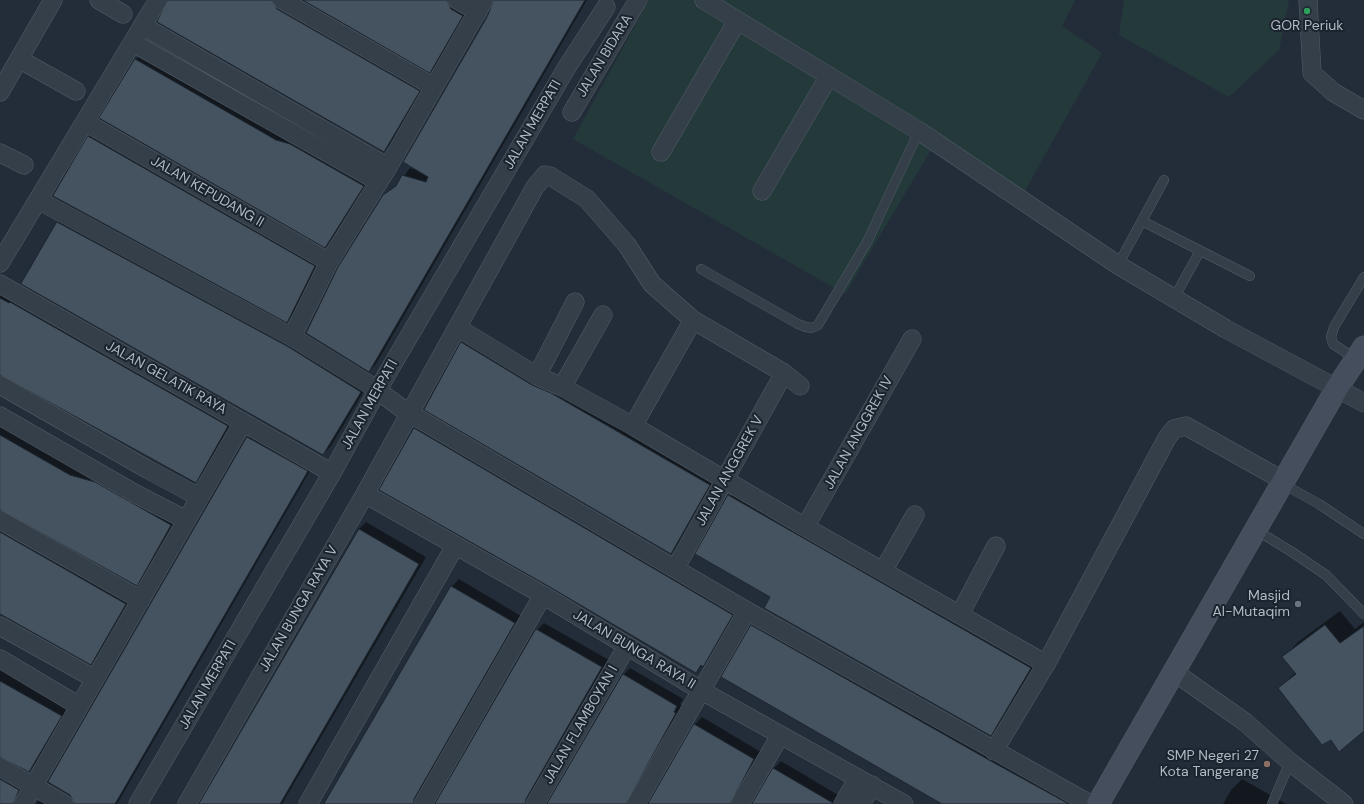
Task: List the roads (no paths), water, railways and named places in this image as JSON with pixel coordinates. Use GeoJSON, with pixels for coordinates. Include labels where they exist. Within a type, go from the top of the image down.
{"type":"FeatureCollection","features":[{"type":"Feature","properties":{"kind":"main road"},"geometry":{"type":"LineString","coordinates":[[1098,804],[1284,483],[1337,388],[1360,353]]}},
{"type":"Feature","properties":{"kind":"street"},"geometry":{"type":"LineString","coordinates":[[0,92],[53,0]]}},
{"type":"Feature","properties":{"kind":"street"},"geometry":{"type":"LineString","coordinates":[[99,0],[123,14]]}},
{"type":"Feature","properties":{"kind":"street"},"geometry":{"type":"LineString","coordinates":[[0,263],[158,0]]}},
{"type":"Feature","properties":{"kind":"street"},"geometry":{"type":"LineString","coordinates":[[282,0],[434,87]]}},
{"type":"Feature","properties":{"kind":"street"},"geometry":{"type":"LineString","coordinates":[[292,337],[329,262],[383,174],[481,6],[457,0]]}},
{"type":"Feature","properties":{"kind":"street","name":"JALAN BIDARA"},"geometry":{"type":"LineString","coordinates":[[572,112],[638,0]]}},
{"type":"Feature","properties":{"kind":"street"},"geometry":{"type":"LineString","coordinates":[[704,0],[919,131],[1118,265],[1226,329],[1364,403]]}},
{"type":"Feature","properties":{"kind":"street"},"geometry":{"type":"LineString","coordinates":[[1308,0],[1312,73],[1332,92],[1364,110]]}},
{"type":"Feature","properties":{"kind":"street","name":"JALAN MERPATI"},"geometry":{"type":"LineString","coordinates":[[138,804],[332,473],[377,391],[567,67],[606,8]]}},
{"type":"Feature","properties":{"kind":"street"},"geometry":{"type":"LineString","coordinates":[[661,152],[737,21]]}},
{"type":"Feature","properties":{"kind":"street"},"geometry":{"type":"LineString","coordinates":[[143,26],[383,174]]}},
{"type":"Feature","properties":{"kind":"street"},"geometry":{"type":"LineString","coordinates":[[133,43],[383,174]]}},
{"type":"Feature","properties":{"kind":"street"},"geometry":{"type":"LineString","coordinates":[[19,60],[76,91]]}},
{"type":"Feature","properties":{"kind":"street"},"geometry":{"type":"LineString","coordinates":[[762,191],[829,76]]}},
{"type":"Feature","properties":{"kind":"street","name":"JALAN KEPUDANG II"},"geometry":{"type":"LineString","coordinates":[[85,122],[329,262]]}},
{"type":"Feature","properties":{"kind":"street"},"geometry":{"type":"LineString","coordinates":[[0,153],[24,165]]}},
{"type":"Feature","properties":{"kind":"street","name":"JALAN BUNGA RAYA V"},"geometry":{"type":"LineString","coordinates":[[187,804],[365,494],[458,328],[535,186],[544,175],[550,176],[587,199],[627,245],[652,284],[693,320]]}},
{"type":"Feature","properties":{"kind":"street"},"geometry":{"type":"LineString","coordinates":[[38,200],[292,337],[410,413],[675,569],[1090,804]]}},
{"type":"Feature","properties":{"kind":"street","name":"JALAN GELATIK RAYA"},"geometry":{"type":"LineString","coordinates":[[0,284],[332,473]]}},
{"type":"Feature","properties":{"kind":"street"},"geometry":{"type":"LineString","coordinates":[[536,376],[575,302]]}},
{"type":"Feature","properties":{"kind":"street"},"geometry":{"type":"LineString","coordinates":[[562,387],[603,315]]}},
{"type":"Feature","properties":{"kind":"street"},"geometry":{"type":"LineString","coordinates":[[634,426],[693,320],[784,373],[800,386]]}},
{"type":"Feature","properties":{"kind":"street"},"geometry":{"type":"LineString","coordinates":[[458,328],[536,376],[562,387],[634,426],[805,527],[1046,664]]}},
{"type":"Feature","properties":{"kind":"street","name":"JALAN ANGGREK IV"},"geometry":{"type":"LineString","coordinates":[[805,527],[912,339]]}},
{"type":"Feature","properties":{"kind":"street","name":"JALAN ANGGREK V"},"geometry":{"type":"LineString","coordinates":[[675,569],[784,373]]}},
{"type":"Feature","properties":{"kind":"street"},"geometry":{"type":"LineString","coordinates":[[0,385],[199,497]]}},
{"type":"Feature","properties":{"kind":"street"},"geometry":{"type":"LineString","coordinates":[[0,416],[134,493],[186,520]]}},
{"type":"Feature","properties":{"kind":"street"},"geometry":{"type":"LineString","coordinates":[[23,804],[243,422]]}},
{"type":"Feature","properties":{"kind":"street"},"geometry":{"type":"LineString","coordinates":[[994,751],[1046,664],[1167,438],[1174,429],[1186,426],[1284,483]]}},
{"type":"Feature","properties":{"kind":"street"},"geometry":{"type":"LineString","coordinates":[[134,493],[147,469]]}},
{"type":"Feature","properties":{"kind":"street","name":"JALAN BUNGA RAYA II"},"geometry":{"type":"LineString","coordinates":[[365,494],[543,595],[702,691],[780,736],[904,804]]}},
{"type":"Feature","properties":{"kind":"street"},"geometry":{"type":"LineString","coordinates":[[883,571],[915,515]]}},
{"type":"Feature","properties":{"kind":"street"},"geometry":{"type":"LineString","coordinates":[[0,520],[141,600]]}},
{"type":"Feature","properties":{"kind":"street"},"geometry":{"type":"LineString","coordinates":[[308,804],[455,546]]}},
{"type":"Feature","properties":{"kind":"street"},"geometry":{"type":"LineString","coordinates":[[960,614],[996,546]]}},
{"type":"Feature","properties":{"kind":"street"},"geometry":{"type":"LineString","coordinates":[[423,804],[543,595]]}},
{"type":"Feature","properties":{"kind":"street"},"geometry":{"type":"LineString","coordinates":[[636,804],[747,611]]}},
{"type":"Feature","properties":{"kind":"street"},"geometry":{"type":"LineString","coordinates":[[0,626],[95,679]]}},
{"type":"Feature","properties":{"kind":"street","name":"JALAN FLAMBOYAN I"},"geometry":{"type":"LineString","coordinates":[[535,804],[627,646]]}},
{"type":"Feature","properties":{"kind":"street"},"geometry":{"type":"LineString","coordinates":[[0,659],[80,706]]}},
{"type":"Feature","properties":{"kind":"street"},"geometry":{"type":"LineString","coordinates":[[1174,672],[1245,722],[1290,762],[1344,804]]}},
{"type":"Feature","properties":{"kind":"street"},"geometry":{"type":"LineString","coordinates":[[740,804],[780,736]]}},
{"type":"Feature","properties":{"kind":"street"},"geometry":{"type":"LineString","coordinates":[[0,767],[64,804]]}},
{"type":"Feature","properties":{"kind":"street"},"geometry":{"type":"LineString","coordinates":[[843,804],[865,782]]}},
{"type":"Feature","properties":{"kind":"street"},"geometry":{"type":"LineString","coordinates":[[861,804],[865,782]]}},
{"type":"Feature","properties":{"kind":"lane"},"geometry":{"type":"LineString","coordinates":[[701,269],[798,324],[805,327],[814,328],[818,325],[867,242],[919,131]]}},
{"type":"Feature","properties":{"kind":"lane"},"geometry":{"type":"LineString","coordinates":[[1118,265],[1164,180]]}},
{"type":"Feature","properties":{"kind":"lane"},"geometry":{"type":"LineString","coordinates":[[1142,221],[1250,276]]}},
{"type":"Feature","properties":{"kind":"lane"},"geometry":{"type":"LineString","coordinates":[[1174,298],[1200,251]]}},
{"type":"Feature","properties":{"kind":"lane"},"geometry":{"type":"LineString","coordinates":[[1360,353],[1333,344],[1331,337],[1334,328],[1364,277]]}},
{"type":"Feature","properties":{"kind":"lane"},"geometry":{"type":"LineString","coordinates":[[1284,483],[1320,504],[1364,534]]}},
{"type":"Feature","properties":{"kind":"lane"},"geometry":{"type":"LineString","coordinates":[[1256,530],[1326,575],[1364,614]]}},
{"type":"Feature","properties":{"kind":"lane"},"geometry":{"type":"LineString","coordinates":[[1272,804],[1290,762]]}},
{"type":"Feature","properties":{"kind":"place","name":"GOR Periuk"},"geometry":{"type":"Point","coordinates":[1307,11]}},
{"type":"Feature","properties":{"kind":"place","name":"Masjid Al-Mutaqim"},"geometry":{"type":"Point","coordinates":[1298,604]}},
{"type":"Feature","properties":{"kind":"place","name":"SMP Negeri 27 Kota Tangerang"},"geometry":{"type":"Point","coordinates":[1267,764]}}]}
